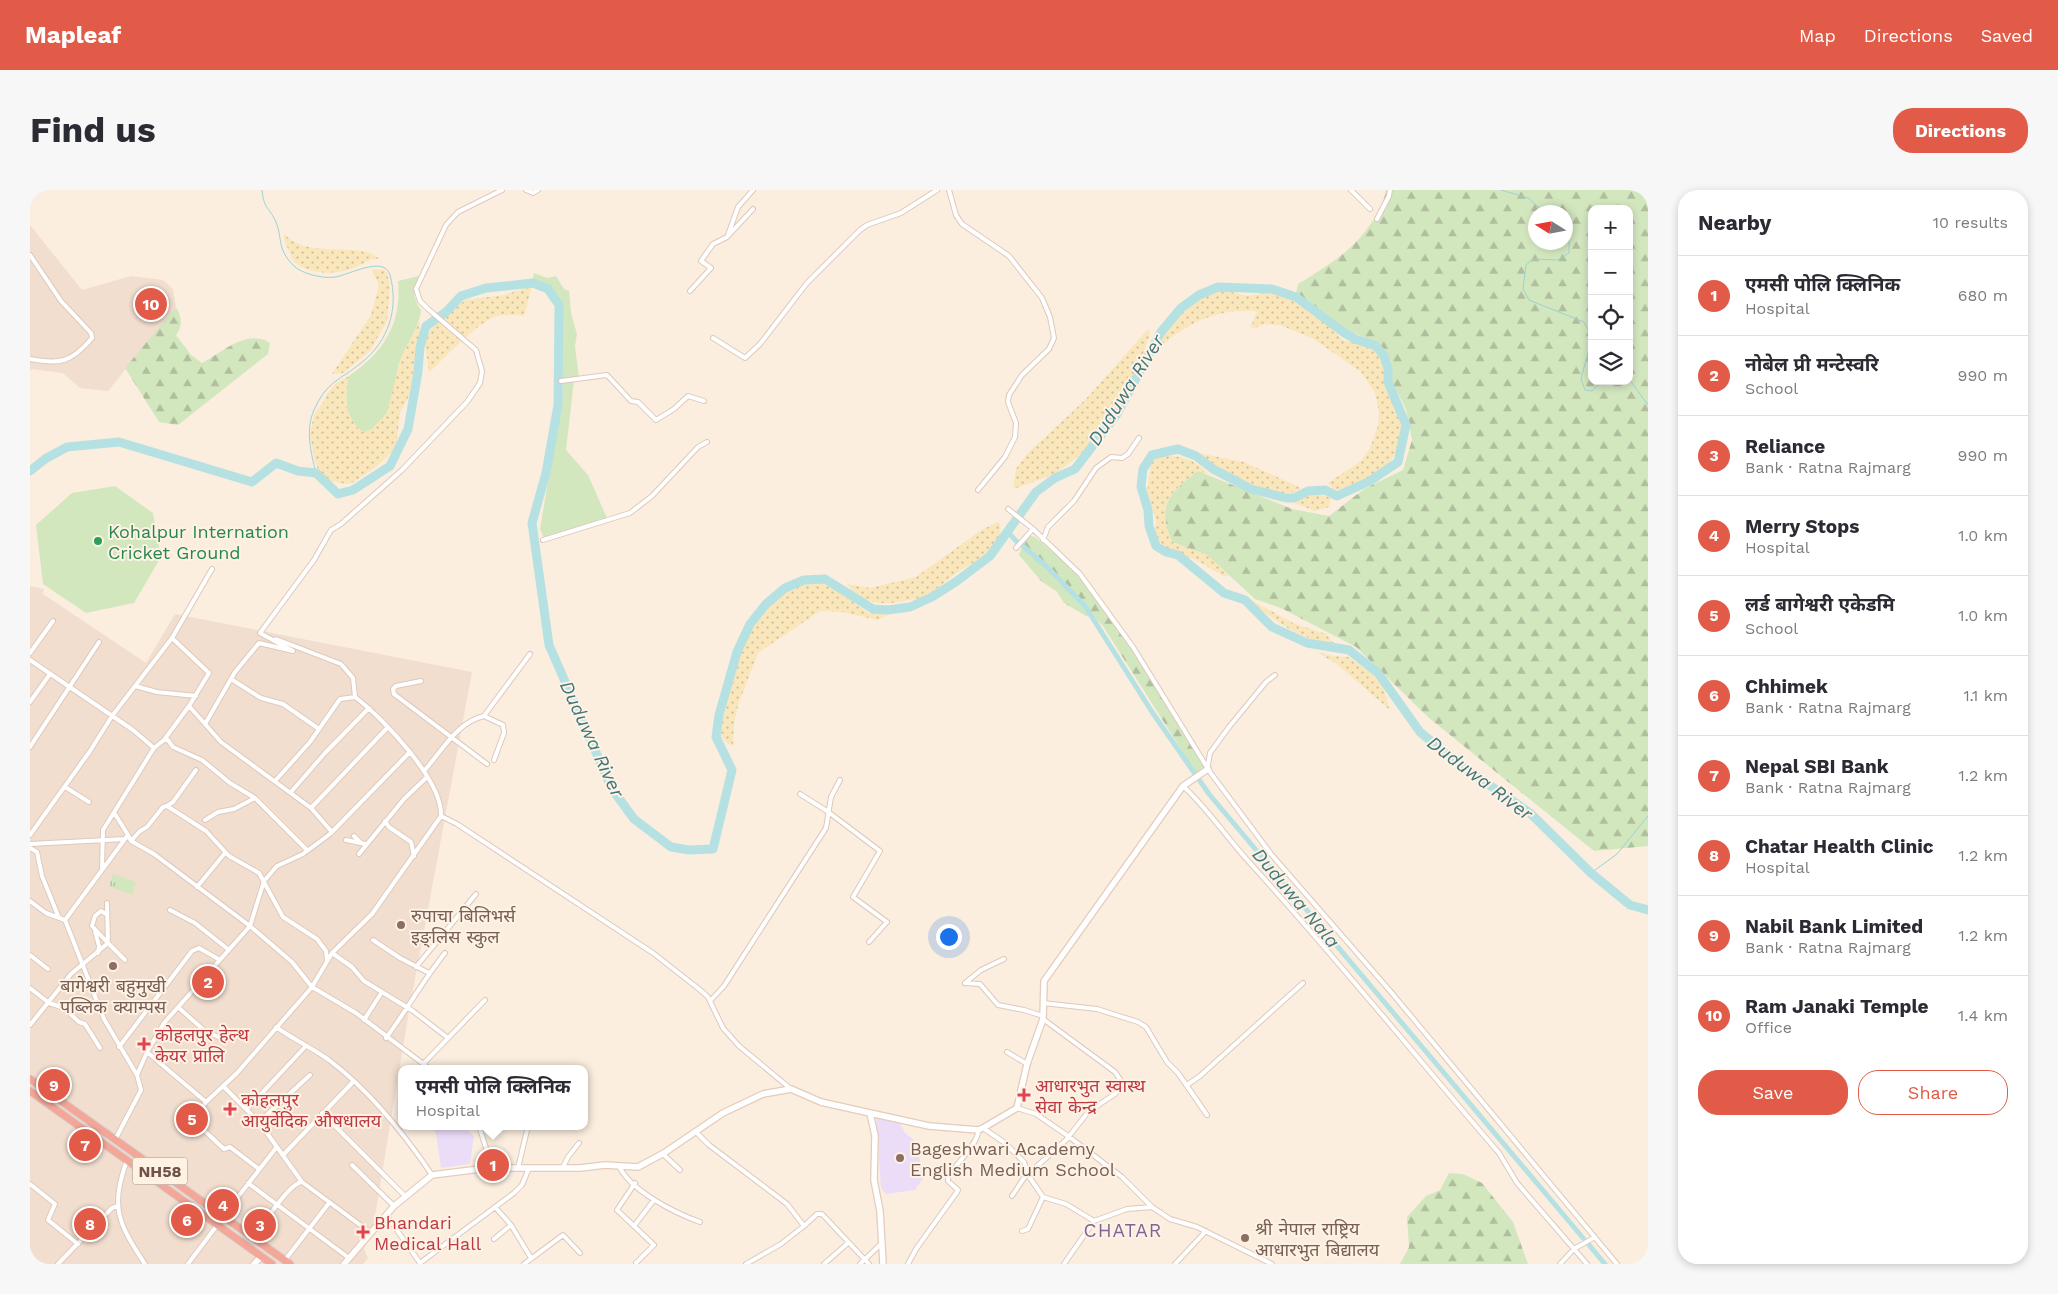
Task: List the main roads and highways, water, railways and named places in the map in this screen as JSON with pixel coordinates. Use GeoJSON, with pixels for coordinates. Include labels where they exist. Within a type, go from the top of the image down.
{"type":"FeatureCollection","features":[{"type":"Feature","properties":{"kind":"highway","name":"NH58"},"geometry":{"type":"LineString","coordinates":[[30,1079],[287,1262]]}},
{"type":"Feature","properties":{"kind":"highway","name":"NH58"},"geometry":{"type":"LineString","coordinates":[[30,1091],[272,1264]]}},
{"type":"Feature","properties":{"kind":"waterway"},"geometry":{"type":"LineString","coordinates":[[262,190],[265,204],[273,215],[277,226],[284,253],[293,265],[301,271],[313,275],[335,277],[374,266],[386,269],[390,275],[393,300],[392,312],[385,334],[379,345],[361,363],[329,387],[319,400],[311,418],[309,433],[316,473]]}},
{"type":"Feature","properties":{"kind":"waterway"},"geometry":{"type":"LineString","coordinates":[[1501,190],[1528,198],[1536,205]]}},
{"type":"Feature","properties":{"kind":"waterway"},"geometry":{"type":"LineString","coordinates":[[1569,250],[1569,253],[1558,260],[1533,259],[1526,265],[1523,289],[1529,300],[1584,322],[1592,337],[1591,340]]}},
{"type":"Feature","properties":{"kind":"waterway","name":"Duduwa River"},"geometry":{"type":"LineString","coordinates":[[30,471],[45,459],[67,447],[119,442],[252,482],[276,463],[298,471],[316,473],[338,494],[353,490],[390,466],[408,429],[418,372],[420,347],[426,326],[446,312],[461,296],[486,288],[533,283],[548,289],[559,305],[558,405],[546,473],[532,523],[549,645],[612,789],[634,819],[671,847],[689,850],[713,849],[732,770],[716,737],[719,715],[737,652],[750,624],[766,604],[785,588],[804,580],[825,579],[873,609],[888,610],[910,607],[932,597],[990,556],[1036,492],[1055,478],[1075,469],[1117,414],[1161,332],[1181,308],[1199,295],[1218,287],[1272,289],[1296,297],[1343,332],[1355,339],[1376,346],[1384,356],[1388,368],[1388,382],[1406,425],[1398,462],[1370,481],[1337,496],[1325,490],[1308,491],[1294,498],[1286,498],[1251,489],[1213,469],[1196,456],[1178,449],[1152,455],[1143,469],[1141,487],[1148,510],[1149,526],[1156,546],[1166,552],[1178,555],[1224,593],[1245,600],[1272,627],[1307,643],[1349,650],[1378,673],[1420,732],[1456,762],[1530,813],[1591,873],[1630,905],[1648,910]]}},
{"type":"Feature","properties":{"kind":"waterway"},"geometry":{"type":"LineString","coordinates":[[1588,352],[1581,379],[1585,390],[1592,391],[1598,385]]}},
{"type":"Feature","properties":{"kind":"waterway"},"geometry":{"type":"LineString","coordinates":[[1633,384],[1648,405]]}},
{"type":"Feature","properties":{"kind":"waterway","name":"Duduwa Nala"},"geometry":{"type":"LineString","coordinates":[[1008,532],[1018,543]]}},
{"type":"Feature","properties":{"kind":"waterway","name":"Duduwa Nala"},"geometry":{"type":"LineString","coordinates":[[1024,547],[1047,567],[1085,606],[1152,712],[1209,794],[1583,1238]]}},
{"type":"Feature","properties":{"kind":"waterway"},"geometry":{"type":"LineString","coordinates":[[1591,873],[1617,854],[1648,816]]}},
{"type":"Feature","properties":{"kind":"waterway","name":"Duduwa Nala"},"geometry":{"type":"LineString","coordinates":[[1589,1245],[1605,1264]]}},
{"type":"Feature","properties":{"kind":"place","name":"Ram Janaki Temple"},"geometry":{"type":"Point","coordinates":[151,304]}},
{"type":"Feature","properties":{"kind":"place","name":"Kohalpur Internation Cricket Ground"},"geometry":{"type":"Point","coordinates":[98,541]}},
{"type":"Feature","properties":{"kind":"place","name":"रुपाचा बिलिभर्स इङ्लिस स्कुल"},"geometry":{"type":"Point","coordinates":[401,925]}},
{"type":"Feature","properties":{"kind":"place","name":"बागेश्वरी बहुमुखी पब्लिक क्याम्पस"},"geometry":{"type":"Point","coordinates":[113,966]}},
{"type":"Feature","properties":{"kind":"place","name":"नोबेल प्री मन्टेस्वरि"},"geometry":{"type":"Point","coordinates":[208,982]}},
{"type":"Feature","properties":{"kind":"place","name":"कोहलपुर हेल्थ केयर प्रालि"},"geometry":{"type":"Point","coordinates":[144,1044]}},
{"type":"Feature","properties":{"kind":"place","name":"Nabil Bank Limited"},"geometry":{"type":"Point","coordinates":[54,1085]}},
{"type":"Feature","properties":{"kind":"place","name":"आधारभुत स्वास्थ सेवा केन्द्र"},"geometry":{"type":"Point","coordinates":[1024,1095]}},
{"type":"Feature","properties":{"kind":"place","name":"कोहलपुर आयुर्वेदिक औषधालय"},"geometry":{"type":"Point","coordinates":[230,1109]}},
{"type":"Feature","properties":{"kind":"place","name":"लर्ड बागेश्वरी एकेडमि"},"geometry":{"type":"Point","coordinates":[192,1119]}},
{"type":"Feature","properties":{"kind":"place","name":"Nepal SBI Bank"},"geometry":{"type":"Point","coordinates":[85,1145]}},
{"type":"Feature","properties":{"kind":"place","name":"Bageshwari Academy English Medium School"},"geometry":{"type":"Point","coordinates":[900,1158]}},
{"type":"Feature","properties":{"kind":"place","name":"एमसी पोलि क्लिनिक"},"geometry":{"type":"Point","coordinates":[493,1165]}},
{"type":"Feature","properties":{"kind":"place","name":"Merry Stops"},"geometry":{"type":"Point","coordinates":[223,1205]}},
{"type":"Feature","properties":{"kind":"place","name":"Chhimek"},"geometry":{"type":"Point","coordinates":[187,1220]}},
{"type":"Feature","properties":{"kind":"place","name":"Chatar Health Clinic"},"geometry":{"type":"Point","coordinates":[90,1224]}},
{"type":"Feature","properties":{"kind":"place","name":"Reliance"},"geometry":{"type":"Point","coordinates":[260,1225]}},
{"type":"Feature","properties":{"kind":"place","name":"Bhandari Medical Hall"},"geometry":{"type":"Point","coordinates":[363,1232]}},
{"type":"Feature","properties":{"kind":"place","name":"श्री नेपाल राष्ट्रिय आधारभुत बिद्यालय"},"geometry":{"type":"Point","coordinates":[1245,1238]}},
{"type":"Feature","properties":{"kind":"district","name":"CHATAR"},"geometry":{"type":"Point","coordinates":[1123,1230]}}]}
